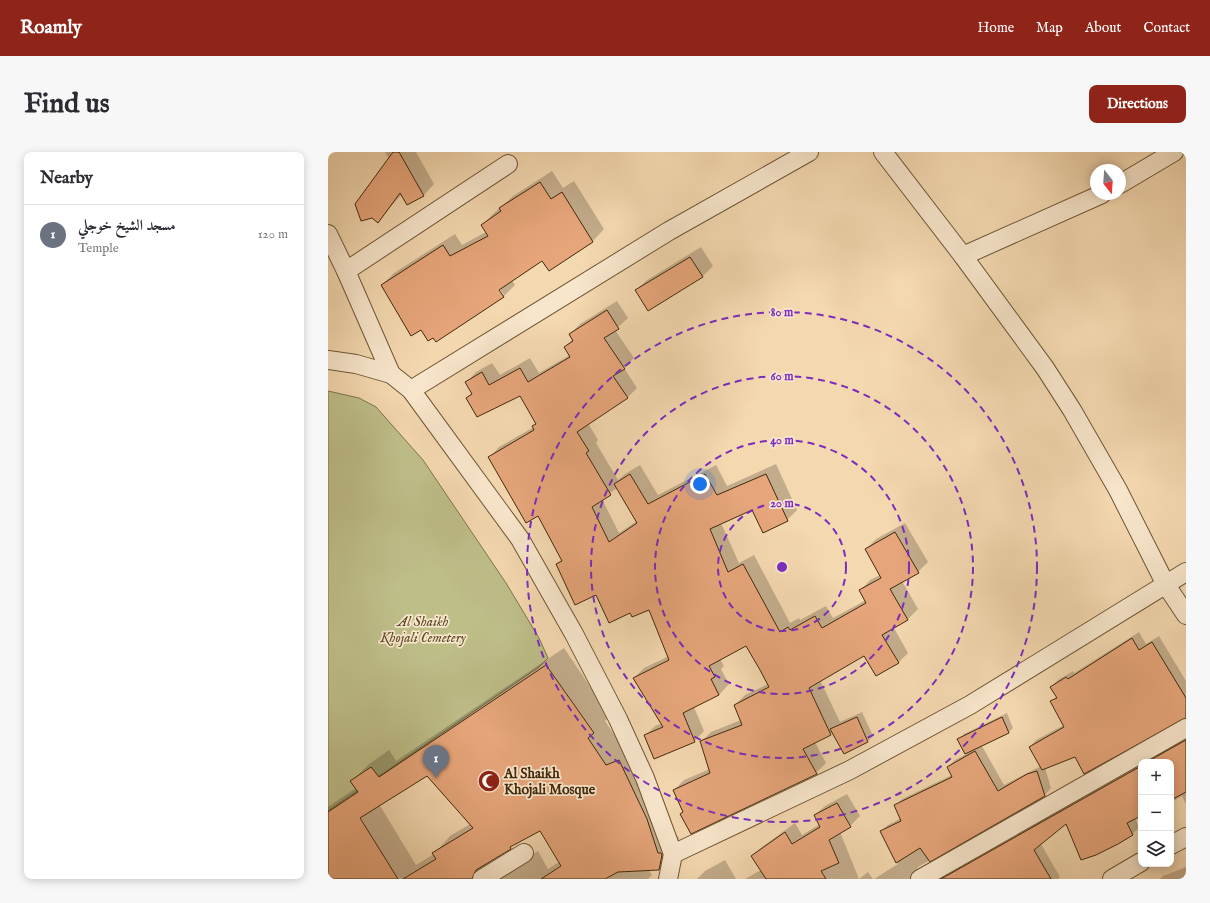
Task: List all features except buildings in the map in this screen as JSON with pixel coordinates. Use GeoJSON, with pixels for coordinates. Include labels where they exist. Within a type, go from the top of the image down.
{"type":"FeatureCollection","features":[{"type":"Feature","properties":{"kind":"street"},"geometry":{"type":"LineString","coordinates":[[411,390],[669,231],[809,152]]}},
{"type":"Feature","properties":{"kind":"street"},"geometry":{"type":"LineString","coordinates":[[883,152],[963,256],[1045,368],[1072,410],[1118,490],[1166,585],[1186,615]]}},
{"type":"Feature","properties":{"kind":"street"},"geometry":{"type":"LineString","coordinates":[[1126,180],[1174,152]]}},
{"type":"Feature","properties":{"kind":"street"},"geometry":{"type":"LineString","coordinates":[[346,271],[508,164]]}},
{"type":"Feature","properties":{"kind":"street"},"geometry":{"type":"LineString","coordinates":[[963,256],[1090,199]]}},
{"type":"Feature","properties":{"kind":"street"},"geometry":{"type":"LineString","coordinates":[[328,234],[346,271],[391,374]]}},
{"type":"Feature","properties":{"kind":"street"},"geometry":{"type":"LineString","coordinates":[[328,360],[356,364],[391,374],[411,390],[520,539],[574,634],[618,719],[645,778],[673,854],[668,879]]}},
{"type":"Feature","properties":{"kind":"street"},"geometry":{"type":"LineString","coordinates":[[673,854],[850,770],[950,716],[1186,572]]}},
{"type":"Feature","properties":{"kind":"street"},"geometry":{"type":"LineString","coordinates":[[920,879],[1186,728]]}},
{"type":"Feature","properties":{"kind":"street"},"geometry":{"type":"LineString","coordinates":[[1174,843],[1186,837]]}},
{"type":"Feature","properties":{"kind":"street"},"geometry":{"type":"LineString","coordinates":[[482,879],[524,853]]}},
{"type":"Feature","properties":{"kind":"street"},"geometry":{"type":"LineString","coordinates":[[1112,879],[1138,864]]}},
{"type":"Feature","properties":{"kind":"green space","name":"Al Shaikh Khojali Cemetery"},"geometry":{"type":"Polygon","coordinates":[[[328,391],[359,398],[376,407],[423,460],[506,583],[539,638],[548,658],[539,667],[328,811],[328,391]]]}},
{"type":"Feature","properties":{"kind":"place","name":"مسجد الشيخ خوجلي"},"geometry":{"type":"Point","coordinates":[436,778]}},
{"type":"Feature","properties":{"kind":"place","name":"Al Shaikh Khojali Mosque"},"geometry":{"type":"Point","coordinates":[489,781]}}]}
